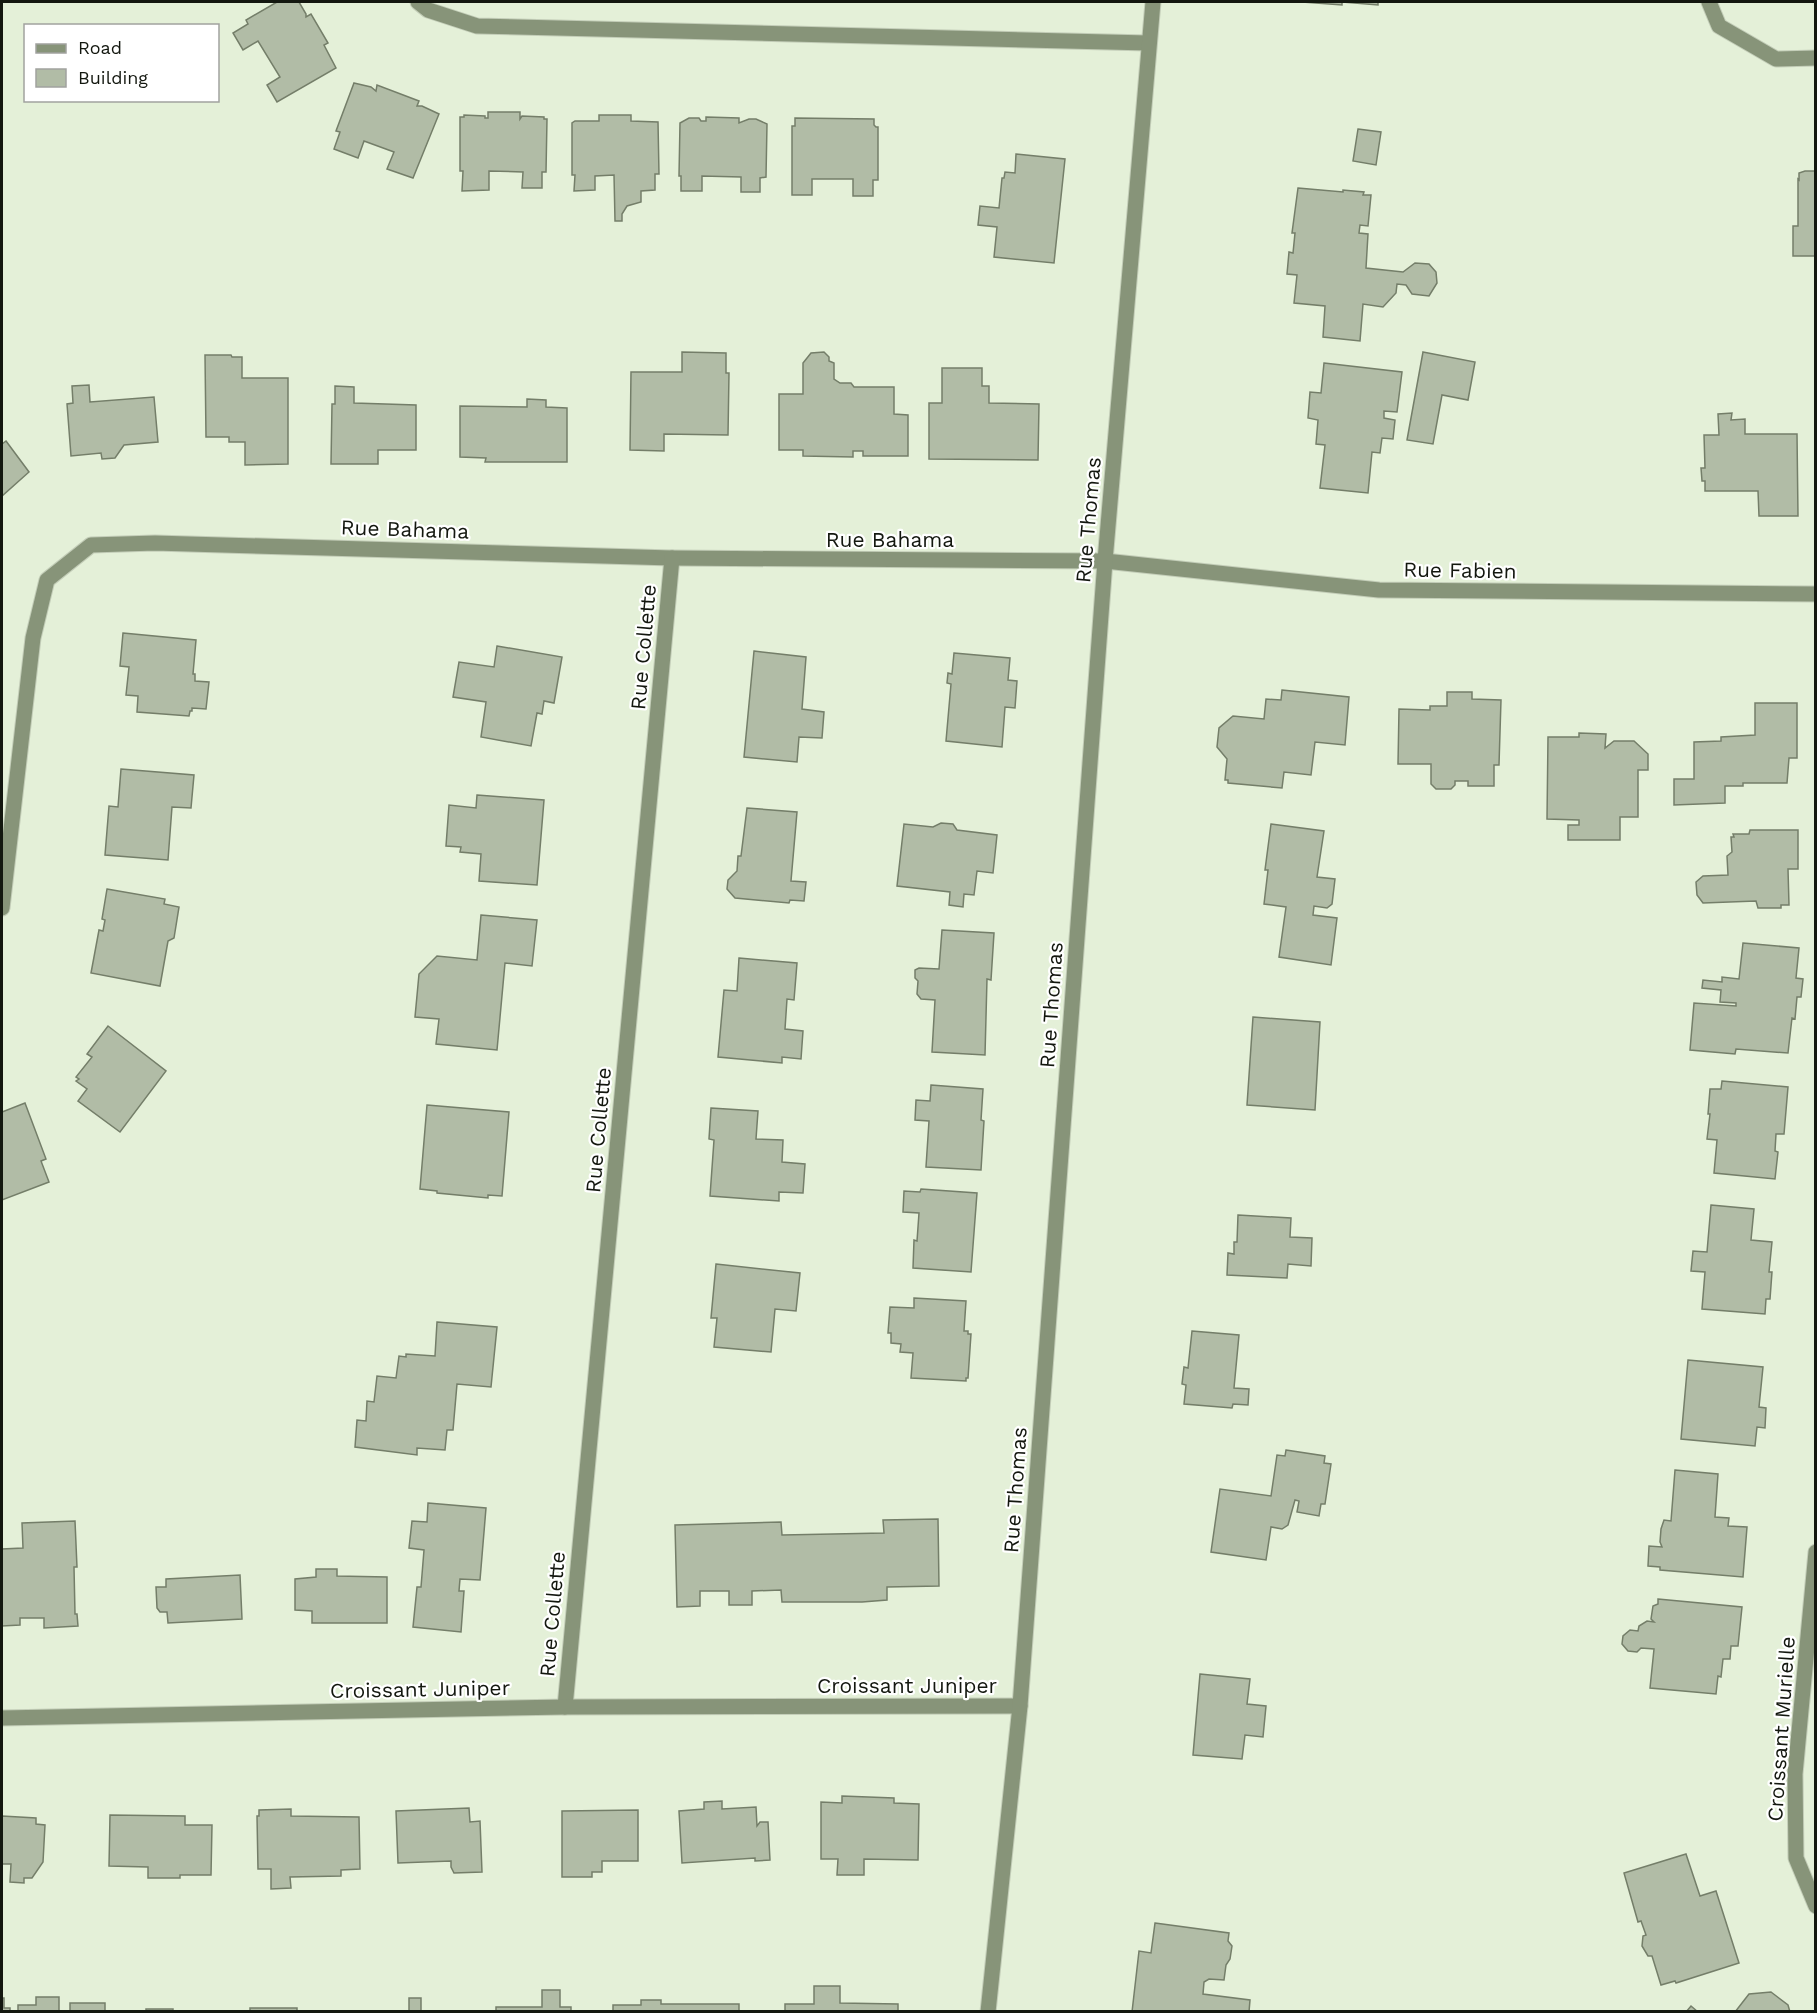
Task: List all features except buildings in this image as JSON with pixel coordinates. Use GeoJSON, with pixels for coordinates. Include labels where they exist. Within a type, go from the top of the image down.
{"type":"FeatureCollection","features":[{"type":"Feature","properties":{"kind":"street"},"geometry":{"type":"LineString","coordinates":[[418,2],[428,10],[477,26],[1148,43]]}},
{"type":"Feature","properties":{"kind":"street","name":"Rue Thomas"},"geometry":{"type":"LineString","coordinates":[[988,2012],[1020,1706],[1105,561],[1153,2]]}},
{"type":"Feature","properties":{"kind":"street"},"geometry":{"type":"LineString","coordinates":[[1709,2],[1719,26],[1776,59],[1815,58]]}},
{"type":"Feature","properties":{"kind":"street","name":"Rue Bahama"},"geometry":{"type":"LineString","coordinates":[[2,908],[33,638],[47,580],[91,545],[155,543],[672,558],[1105,561]]}},
{"type":"Feature","properties":{"kind":"street","name":"Rue Collette"},"geometry":{"type":"LineString","coordinates":[[564,1707],[672,558]]}},
{"type":"Feature","properties":{"kind":"street","name":"Rue Fabien"},"geometry":{"type":"LineString","coordinates":[[1105,561],[1379,590],[1815,594]]}},
{"type":"Feature","properties":{"kind":"street","name":"Croissant Murielle"},"geometry":{"type":"LineString","coordinates":[[1815,1552],[1796,1786],[1796,1858],[1815,1906]]}},
{"type":"Feature","properties":{"kind":"street","name":"Croissant Juniper"},"geometry":{"type":"LineString","coordinates":[[2,1718],[564,1707],[1020,1706]]}}]}
